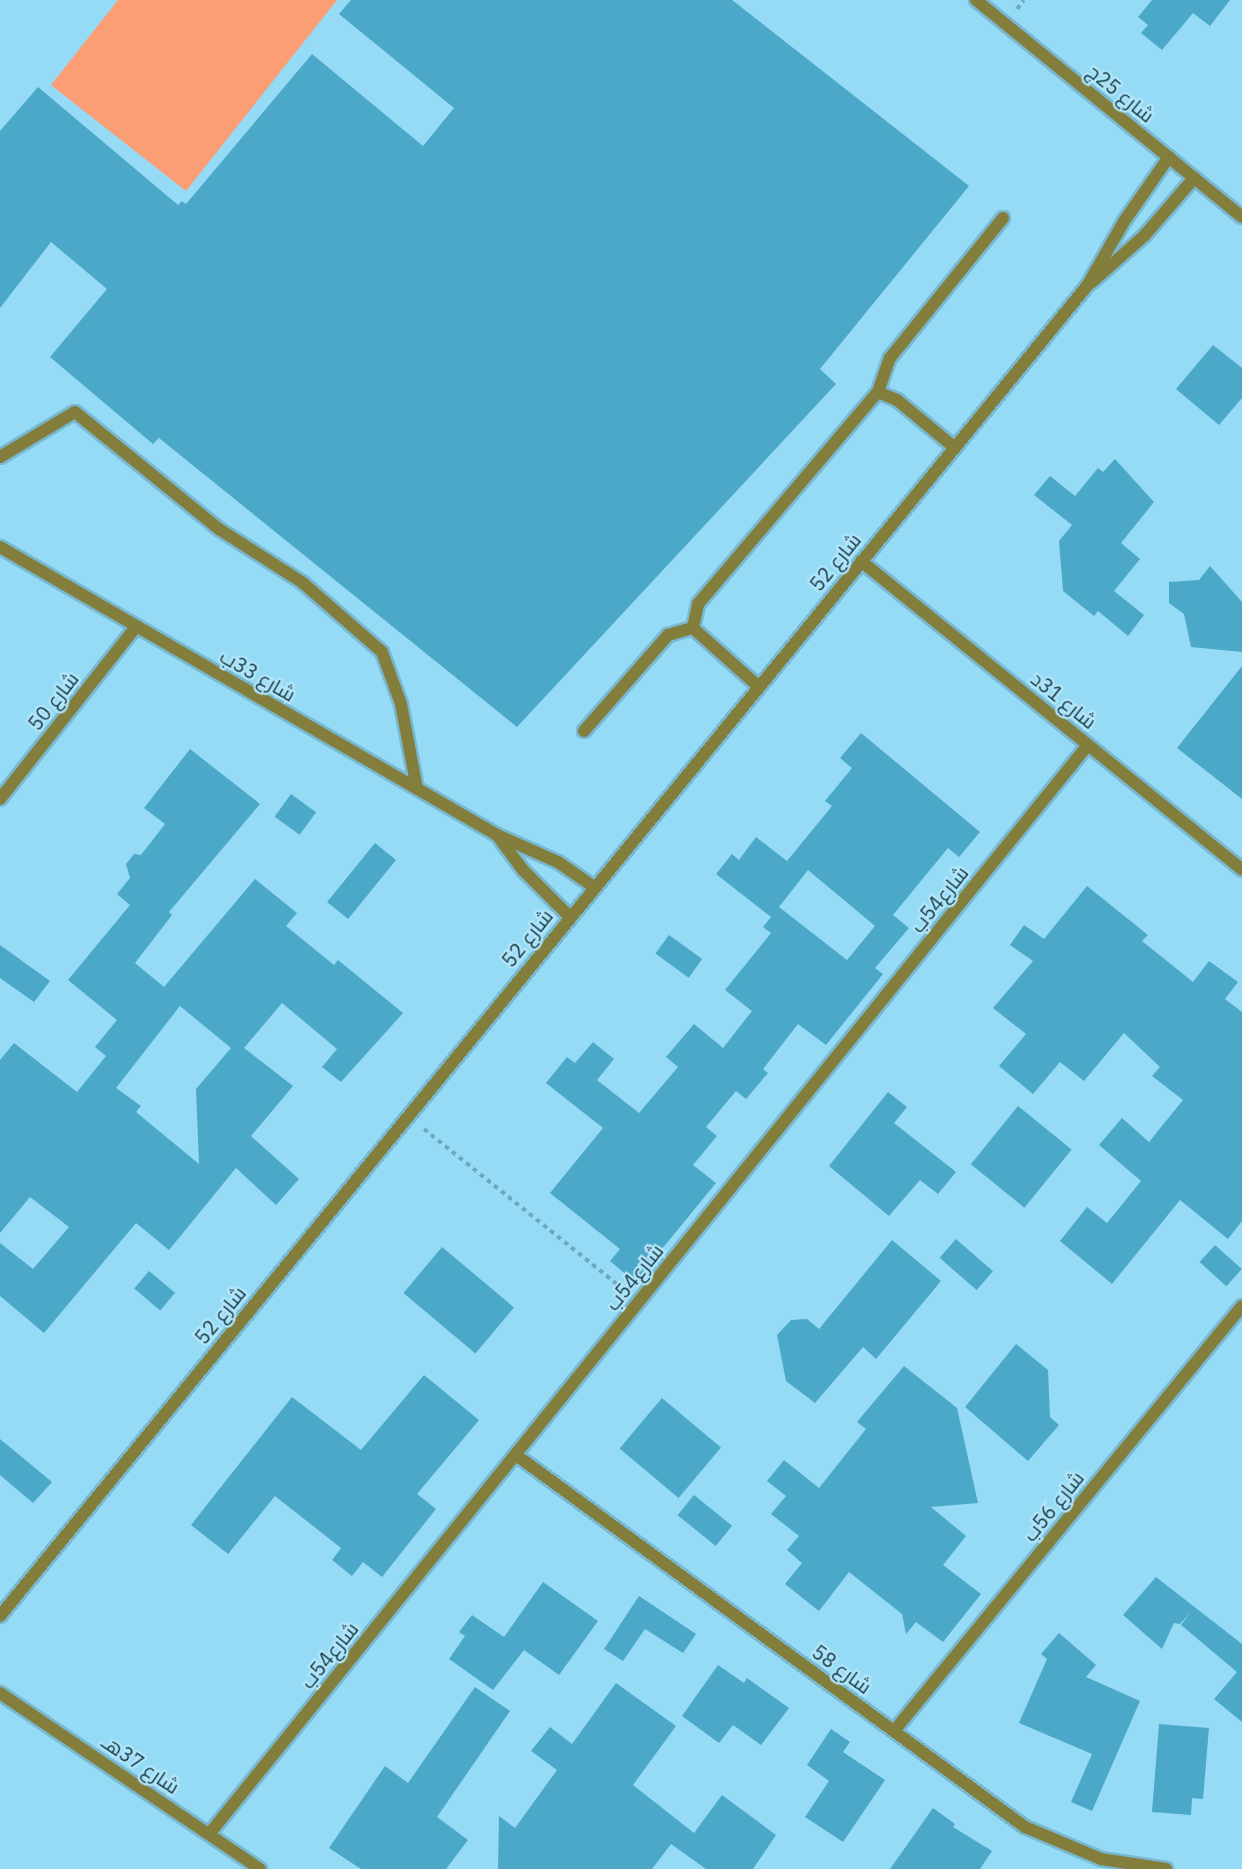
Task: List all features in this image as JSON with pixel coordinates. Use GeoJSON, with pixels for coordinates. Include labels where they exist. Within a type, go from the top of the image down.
{"type":"FeatureCollection","features":[{"type":"Feature","properties":{"kind":"street","name":"شارع 25ج"},"geometry":{"type":"LineString","coordinates":[[976,0],[1242,217]]}},
{"type":"Feature","properties":{"kind":"street","name":"شارع 52"},"geometry":{"type":"LineString","coordinates":[[0,1616],[1087,286],[1125,220],[1169,157]]}},
{"type":"Feature","properties":{"kind":"street","name":"شارع 52"},"geometry":{"type":"LineString","coordinates":[[1087,286],[1144,236],[1194,178]]}},
{"type":"Feature","properties":{"kind":"street"},"geometry":{"type":"LineString","coordinates":[[693,628],[698,604],[878,392],[890,358],[1003,218]]}},
{"type":"Feature","properties":{"kind":"street"},"geometry":{"type":"LineString","coordinates":[[878,392],[897,400],[955,448]]}},
{"type":"Feature","properties":{"kind":"street"},"geometry":{"type":"LineString","coordinates":[[0,457],[75,412],[219,529],[303,583],[382,652],[401,704],[417,789]]}},
{"type":"Feature","properties":{"kind":"street","name":"شارع 33ب"},"geometry":{"type":"LineString","coordinates":[[0,547],[497,835],[558,862],[594,887]]}},
{"type":"Feature","properties":{"kind":"street","name":"شارع 31د"},"geometry":{"type":"LineString","coordinates":[[861,561],[1242,869]]}},
{"type":"Feature","properties":{"kind":"street","name":"شارع 50"},"geometry":{"type":"LineString","coordinates":[[0,800],[136,627]]}},
{"type":"Feature","properties":{"kind":"street"},"geometry":{"type":"LineString","coordinates":[[693,628],[758,687]]}},
{"type":"Feature","properties":{"kind":"street"},"geometry":{"type":"LineString","coordinates":[[584,730],[668,635],[693,628]]}},
{"type":"Feature","properties":{"kind":"street","name":"شارع54ب"},"geometry":{"type":"LineString","coordinates":[[210,1833],[1088,745]]}},
{"type":"Feature","properties":{"kind":"street","name":"شارع 33ب"},"geometry":{"type":"LineString","coordinates":[[497,835],[523,870],[570,917]]}},
{"type":"Feature","properties":{"kind":"street","name":"شارع 56ب"},"geometry":{"type":"LineString","coordinates":[[894,1731],[1242,1306]]}},
{"type":"Feature","properties":{"kind":"street","name":"شارع 58"},"geometry":{"type":"LineString","coordinates":[[516,1455],[1025,1827],[1101,1859],[1166,1869]]}},
{"type":"Feature","properties":{"kind":"street","name":"شارع 37هـ"},"geometry":{"type":"LineString","coordinates":[[0,1693],[260,1869]]}},
{"type":"Feature","properties":{"kind":"path"},"geometry":{"type":"LineString","coordinates":[[407,1116],[639,1302]]}},
{"type":"Feature","properties":{"kind":"shaded area"},"geometry":{"type":"Polygon","coordinates":[[[118,0],[337,0],[186,191],[51,85],[118,0]]]}},
{"type":"Feature","properties":{"kind":"building"},"geometry":{"type":"Polygon","coordinates":[[[351,0],[732,0],[969,186],[820,369],[836,384],[517,727],[159,438],[153,444],[50,357],[107,289],[51,242],[0,308],[0,131],[38,87],[178,205],[182,201],[186,204],[312,54],[423,146],[454,108],[339,14],[351,0]]]}},
{"type":"Feature","properties":{"kind":"building"},"geometry":{"type":"Polygon","coordinates":[[[1152,0],[1230,0],[1210,26],[1193,13],[1162,50],[1141,33],[1148,25],[1138,17],[1152,0]]]}},
{"type":"Feature","properties":{"kind":"building"},"geometry":{"type":"Polygon","coordinates":[[[1213,345],[1242,368],[1242,398],[1219,425],[1176,389],[1213,345]]]}},
{"type":"Feature","properties":{"kind":"building"},"geometry":{"type":"Polygon","coordinates":[[[1115,459],[1154,502],[1121,543],[1140,559],[1114,591],[1144,615],[1128,636],[1098,611],[1094,616],[1063,591],[1059,541],[1072,525],[1034,495],[1050,476],[1075,496],[1098,468],[1103,472],[1115,459]]]}},
{"type":"Feature","properties":{"kind":"building"},"geometry":{"type":"Polygon","coordinates":[[[1210,566],[1242,602],[1242,652],[1191,647],[1184,614],[1169,603],[1169,582],[1199,580],[1210,566]]]}},
{"type":"Feature","properties":{"kind":"building"},"geometry":{"type":"Polygon","coordinates":[[[1242,666],[1242,799],[1177,748],[1242,666]]]}},
{"type":"Feature","properties":{"kind":"building"},"geometry":{"type":"Polygon","coordinates":[[[861,733],[980,832],[959,857],[948,848],[893,915],[909,928],[875,968],[883,974],[826,1045],[798,1024],[763,1069],[768,1073],[746,1099],[736,1091],[706,1127],[717,1136],[693,1165],[716,1183],[635,1282],[610,1261],[620,1249],[550,1193],[603,1128],[546,1083],[567,1057],[575,1063],[593,1042],[614,1059],[597,1080],[639,1113],[678,1067],[666,1057],[694,1024],[723,1048],[752,1011],[725,990],[771,933],[763,927],[771,917],[716,874],[732,854],[739,860],[756,837],[787,861],[832,806],[825,801],[852,768],[840,758],[861,733]],[[808,870],[779,907],[847,960],[875,926],[808,870]]]}},
{"type":"Feature","properties":{"kind":"building"},"geometry":{"type":"Polygon","coordinates":[[[190,749],[260,804],[169,912],[172,915],[135,963],[164,987],[255,879],[297,913],[286,926],[334,965],[338,960],[403,1013],[341,1082],[322,1067],[337,1049],[282,1003],[244,1048],[293,1086],[251,1136],[299,1179],[276,1205],[236,1168],[169,1250],[136,1223],[44,1333],[0,1296],[0,1243],[33,1269],[69,1227],[30,1197],[0,1233],[0,1060],[14,1043],[77,1092],[106,1056],[95,1047],[117,1020],[68,980],[130,905],[117,894],[130,878],[126,864],[134,854],[141,855],[165,824],[144,808],[190,749]],[[180,1006],[116,1088],[141,1106],[136,1112],[199,1164],[196,1089],[231,1048],[180,1006]]]}},
{"type":"Feature","properties":{"kind":"building"},"geometry":{"type":"Polygon","coordinates":[[[291,794],[316,812],[300,835],[275,817],[291,794]]]}},
{"type":"Feature","properties":{"kind":"building"},"geometry":{"type":"Polygon","coordinates":[[[375,843],[396,860],[348,919],[327,902],[375,843]]]}},
{"type":"Feature","properties":{"kind":"building"},"geometry":{"type":"Polygon","coordinates":[[[1087,886],[1148,935],[1142,941],[1193,982],[1209,961],[1238,982],[1225,999],[1242,1012],[1242,1221],[1228,1239],[1180,1200],[1112,1284],[1060,1241],[1087,1207],[1107,1223],[1141,1181],[1099,1145],[1122,1118],[1149,1142],[1183,1100],[1152,1076],[1160,1067],[1124,1033],[1084,1081],[1060,1062],[1033,1094],[999,1066],[1026,1034],[993,1008],[1033,961],[1010,945],[1024,925],[1044,939],[1087,886]]]}},
{"type":"Feature","properties":{"kind":"building"},"geometry":{"type":"Polygon","coordinates":[[[669,935],[702,959],[689,978],[655,954],[669,935]]]}},
{"type":"Feature","properties":{"kind":"building"},"geometry":{"type":"Polygon","coordinates":[[[0,945],[50,981],[34,1002],[0,978],[0,945]]]}},
{"type":"Feature","properties":{"kind":"building"},"geometry":{"type":"Polygon","coordinates":[[[888,1092],[907,1107],[894,1123],[956,1172],[938,1194],[920,1180],[889,1216],[829,1166],[888,1092]]]}},
{"type":"Feature","properties":{"kind":"building"},"geometry":{"type":"Polygon","coordinates":[[[1018,1106],[1072,1149],[1024,1208],[971,1164],[1018,1106]]]}},
{"type":"Feature","properties":{"kind":"building"},"geometry":{"type":"Polygon","coordinates":[[[956,1239],[993,1271],[977,1290],[940,1258],[956,1239]]]}},
{"type":"Feature","properties":{"kind":"building"},"geometry":{"type":"Polygon","coordinates":[[[892,1240],[941,1281],[876,1359],[863,1347],[815,1403],[786,1381],[777,1335],[791,1320],[807,1319],[819,1329],[892,1240]]]}},
{"type":"Feature","properties":{"kind":"building"},"geometry":{"type":"Polygon","coordinates":[[[1215,1245],[1242,1269],[1226,1286],[1200,1262],[1215,1245]]]}},
{"type":"Feature","properties":{"kind":"building"},"geometry":{"type":"Polygon","coordinates":[[[442,1247],[514,1307],[475,1353],[403,1293],[442,1247]]]}},
{"type":"Feature","properties":{"kind":"building"},"geometry":{"type":"Polygon","coordinates":[[[149,1271],[175,1293],[160,1310],[134,1289],[149,1271]]]}},
{"type":"Feature","properties":{"kind":"building"},"geometry":{"type":"Polygon","coordinates":[[[1016,1344],[1048,1370],[1050,1417],[1059,1425],[1028,1461],[965,1407],[1016,1344]]]}},
{"type":"Feature","properties":{"kind":"building"},"geometry":{"type":"Polygon","coordinates":[[[904,1366],[957,1408],[978,1503],[931,1507],[966,1536],[943,1565],[981,1594],[943,1642],[916,1622],[906,1634],[902,1614],[849,1572],[819,1611],[785,1584],[802,1563],[787,1550],[799,1536],[771,1514],[786,1496],[767,1481],[784,1460],[819,1488],[866,1429],[857,1422],[904,1366]]]}},
{"type":"Feature","properties":{"kind":"building"},"geometry":{"type":"Polygon","coordinates":[[[424,1375],[479,1420],[417,1494],[436,1509],[382,1577],[363,1562],[352,1576],[332,1560],[341,1548],[275,1496],[228,1554],[191,1525],[292,1397],[361,1450],[424,1375]]]}},
{"type":"Feature","properties":{"kind":"building"},"geometry":{"type":"Polygon","coordinates":[[[662,1398],[721,1447],[679,1498],[620,1449],[662,1398]]]}},
{"type":"Feature","properties":{"kind":"building"},"geometry":{"type":"Polygon","coordinates":[[[0,1439],[52,1482],[33,1503],[0,1475],[0,1439]]]}},
{"type":"Feature","properties":{"kind":"building"},"geometry":{"type":"Polygon","coordinates":[[[694,1495],[732,1526],[716,1546],[678,1515],[694,1495]]]}},
{"type":"Feature","properties":{"kind":"building"},"geometry":{"type":"Polygon","coordinates":[[[1156,1577],[1242,1644],[1242,1722],[1214,1699],[1237,1672],[1181,1625],[1191,1612],[1180,1624],[1174,1623],[1162,1649],[1123,1615],[1156,1577]]]}},
{"type":"Feature","properties":{"kind":"building"},"geometry":{"type":"Polygon","coordinates":[[[543,1582],[598,1621],[559,1675],[524,1650],[493,1690],[449,1659],[465,1636],[459,1632],[472,1615],[504,1637],[543,1582]]]}},
{"type":"Feature","properties":{"kind":"building"},"geometry":{"type":"Polygon","coordinates":[[[639,1596],[696,1634],[683,1653],[645,1629],[623,1661],[604,1649],[639,1596]]]}},
{"type":"Feature","properties":{"kind":"building"},"geometry":{"type":"Polygon","coordinates":[[[1059,1633],[1096,1665],[1086,1677],[1140,1701],[1092,1811],[1071,1802],[1092,1754],[1019,1723],[1047,1659],[1041,1654],[1059,1633]]]}},
{"type":"Feature","properties":{"kind":"building"},"geometry":{"type":"Polygon","coordinates":[[[718,1665],[744,1683],[747,1678],[789,1708],[761,1745],[733,1725],[719,1743],[682,1716],[718,1665]]]}},
{"type":"Feature","properties":{"kind":"building"},"geometry":{"type":"Polygon","coordinates":[[[616,1683],[676,1726],[633,1785],[694,1833],[722,1795],[776,1835],[753,1869],[706,1869],[671,1844],[652,1869],[498,1869],[499,1816],[515,1828],[557,1770],[531,1751],[550,1727],[572,1744],[616,1683]]]}},
{"type":"Feature","properties":{"kind":"building"},"geometry":{"type":"Polygon","coordinates":[[[475,1687],[510,1711],[437,1817],[468,1840],[446,1869],[361,1869],[329,1848],[385,1766],[408,1783],[475,1687]]]}},
{"type":"Feature","properties":{"kind":"building"},"geometry":{"type":"Polygon","coordinates":[[[1159,1724],[1209,1728],[1203,1799],[1192,1798],[1191,1815],[1152,1812],[1159,1724]]]}},
{"type":"Feature","properties":{"kind":"building"},"geometry":{"type":"Polygon","coordinates":[[[831,1729],[850,1742],[843,1752],[885,1780],[843,1842],[805,1817],[829,1781],[807,1765],[831,1729]]]}},
{"type":"Feature","properties":{"kind":"building"},"geometry":{"type":"Polygon","coordinates":[[[933,1808],[955,1824],[953,1827],[992,1851],[980,1869],[890,1869],[933,1808]]]}}]}
